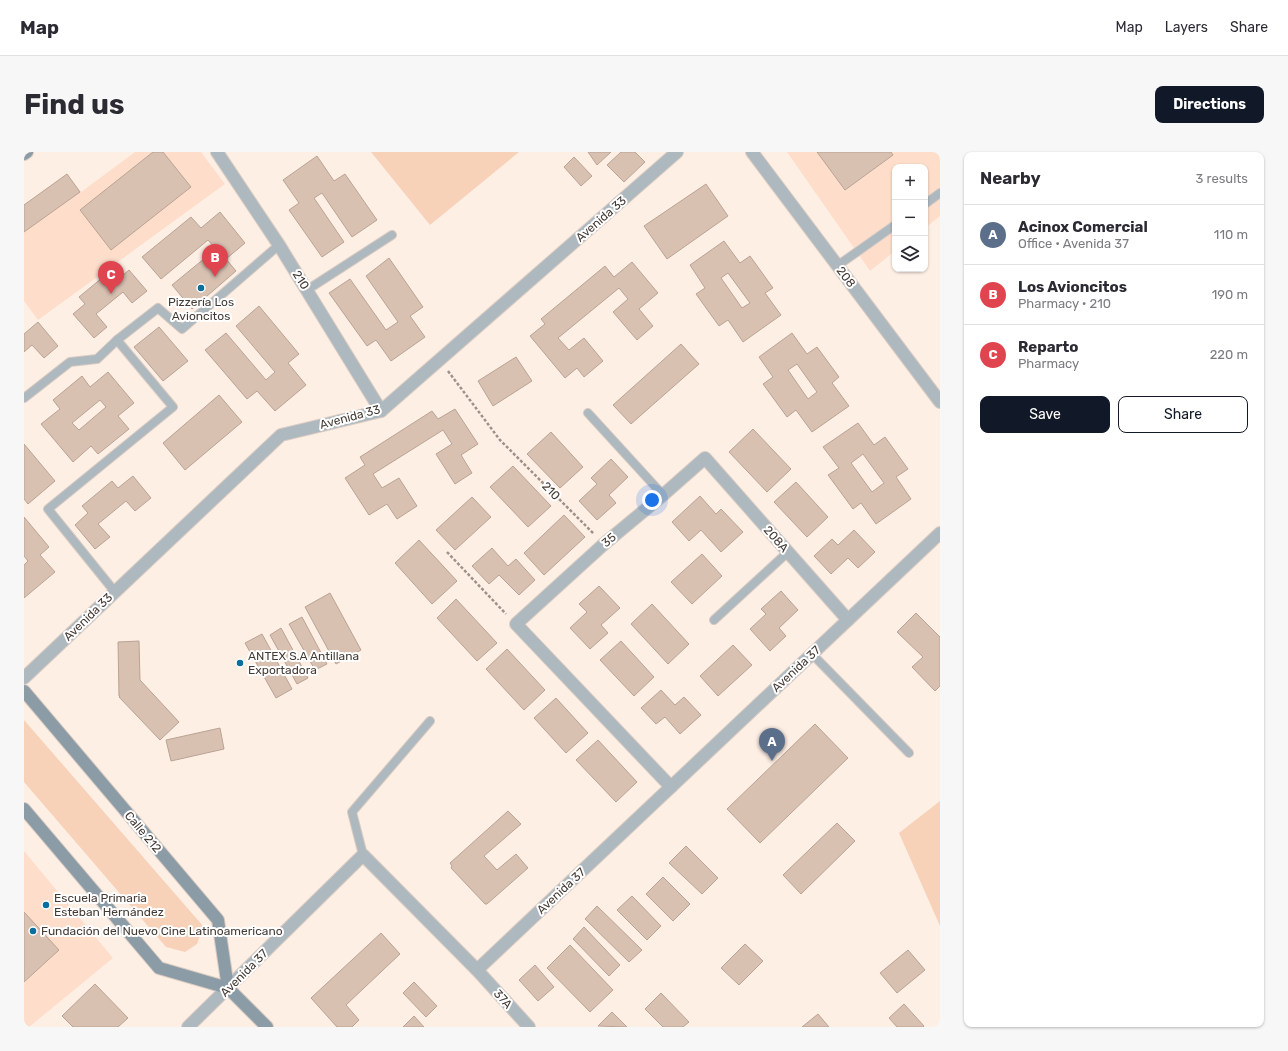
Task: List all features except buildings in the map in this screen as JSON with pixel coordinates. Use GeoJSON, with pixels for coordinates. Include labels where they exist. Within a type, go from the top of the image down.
{"type":"FeatureCollection","features":[{"type":"Feature","properties":{"kind":"street","name":"210"},"geometry":{"type":"LineString","coordinates":[[217,152],[279,245],[381,411]]}},
{"type":"Feature","properties":{"kind":"street","name":"Avenida 33"},"geometry":{"type":"LineString","coordinates":[[24,678],[282,435],[381,411],[677,152]]}},
{"type":"Feature","properties":{"kind":"street","name":"208"},"geometry":{"type":"LineString","coordinates":[[752,152],[940,402]]}},
{"type":"Feature","properties":{"kind":"street","name":"35"},"geometry":{"type":"LineString","coordinates":[[516,624],[604,544],[663,495],[704,458]]}},
{"type":"Feature","properties":{"kind":"street","name":"208A"},"geometry":{"type":"LineString","coordinates":[[704,458],[848,620]]}},
{"type":"Feature","properties":{"kind":"street","name":"Avenida 37"},"geometry":{"type":"LineString","coordinates":[[478,970],[940,533]]}},
{"type":"Feature","properties":{"kind":"street"},"geometry":{"type":"LineString","coordinates":[[516,624],[671,787]]}},
{"type":"Feature","properties":{"kind":"street","name":"Calle 212"},"geometry":{"type":"LineString","coordinates":[[24,691],[218,920],[228,988]]}},
{"type":"Feature","properties":{"kind":"street"},"geometry":{"type":"LineString","coordinates":[[24,809],[159,968],[228,988],[267,1027]]}},
{"type":"Feature","properties":{"kind":"street"},"geometry":{"type":"LineString","coordinates":[[363,855],[478,970]]}},
{"type":"Feature","properties":{"kind":"street","name":"Avenida 37"},"geometry":{"type":"LineString","coordinates":[[188,1027],[363,855]]}},
{"type":"Feature","properties":{"kind":"street","name":"37A"},"geometry":{"type":"LineString","coordinates":[[478,970],[529,1027]]}},
{"type":"Feature","properties":{"kind":"lane"},"geometry":{"type":"LineString","coordinates":[[928,202],[940,194]]}},
{"type":"Feature","properties":{"kind":"lane"},"geometry":{"type":"LineString","coordinates":[[837,266],[892,227]]}},
{"type":"Feature","properties":{"kind":"lane"},"geometry":{"type":"LineString","coordinates":[[307,290],[392,235]]}},
{"type":"Feature","properties":{"kind":"lane"},"geometry":{"type":"LineString","coordinates":[[24,398],[70,362],[97,359],[117,340],[158,308],[182,329],[279,245]]}},
{"type":"Feature","properties":{"kind":"lane"},"geometry":{"type":"LineString","coordinates":[[115,592],[48,509],[173,407],[117,340]]}},
{"type":"Feature","properties":{"kind":"lane"},"geometry":{"type":"LineString","coordinates":[[588,413],[663,495]]}},
{"type":"Feature","properties":{"kind":"lane"},"geometry":{"type":"LineString","coordinates":[[714,620],[788,552]]}},
{"type":"Feature","properties":{"kind":"lane"},"geometry":{"type":"LineString","coordinates":[[812,654],[909,753]]}},
{"type":"Feature","properties":{"kind":"lane"},"geometry":{"type":"LineString","coordinates":[[363,855],[352,812],[430,721]]}},
{"type":"Feature","properties":{"kind":"path","name":"210"},"geometry":{"type":"LineString","coordinates":[[440,360],[500,440],[604,544]]}},
{"type":"Feature","properties":{"kind":"path"},"geometry":{"type":"LineString","coordinates":[[447,552],[516,624]]}},
{"type":"Feature","properties":{"kind":"shaded area"},"geometry":{"type":"Polygon","coordinates":[[[135,152],[201,152],[225,184],[38,320],[24,301],[24,205],[67,174],[81,192],[135,152]]]}},
{"type":"Feature","properties":{"kind":"shaded area"},"geometry":{"type":"Polygon","coordinates":[[[371,152],[519,152],[430,225],[371,152]]]}},
{"type":"Feature","properties":{"kind":"shaded area"},"geometry":{"type":"Polygon","coordinates":[[[787,152],[940,152],[940,216],[928,226],[928,164],[892,164],[892,253],[870,271],[787,152]]]}},
{"type":"Feature","properties":{"kind":"shaded area"},"geometry":{"type":"Polygon","coordinates":[[[24,720],[203,926],[197,944],[185,952],[166,947],[24,782],[24,720]]]}},
{"type":"Feature","properties":{"kind":"shaded area"},"geometry":{"type":"Polygon","coordinates":[[[940,801],[940,926],[899,833],[940,801]]]}},
{"type":"Feature","properties":{"kind":"shaded area","name":"Escuela Primaria Esteban Hernández"},"geometry":{"type":"Polygon","coordinates":[[[24,851],[113,958],[29,1027],[24,1027],[24,851]]]}},
{"type":"Feature","properties":{"kind":"place","name":"Los Avioncitos"},"geometry":{"type":"Point","coordinates":[215,277]}},
{"type":"Feature","properties":{"kind":"place","name":"Pizzería Los Avioncitos"},"geometry":{"type":"Point","coordinates":[201,288]}},
{"type":"Feature","properties":{"kind":"place","name":"Reparto"},"geometry":{"type":"Point","coordinates":[111,294]}},
{"type":"Feature","properties":{"kind":"place","name":"ANTEX S.A Antillana Exportadora"},"geometry":{"type":"Point","coordinates":[240,663]}},
{"type":"Feature","properties":{"kind":"place","name":"Acinox Comercial"},"geometry":{"type":"Point","coordinates":[772,761]}},
{"type":"Feature","properties":{"kind":"place","name":"Escuela Primaria Esteban Hernández"},"geometry":{"type":"Point","coordinates":[46,905]}},
{"type":"Feature","properties":{"kind":"place","name":"Fundación del Nuevo Cine Latinoamericano"},"geometry":{"type":"Point","coordinates":[33,931]}}]}
